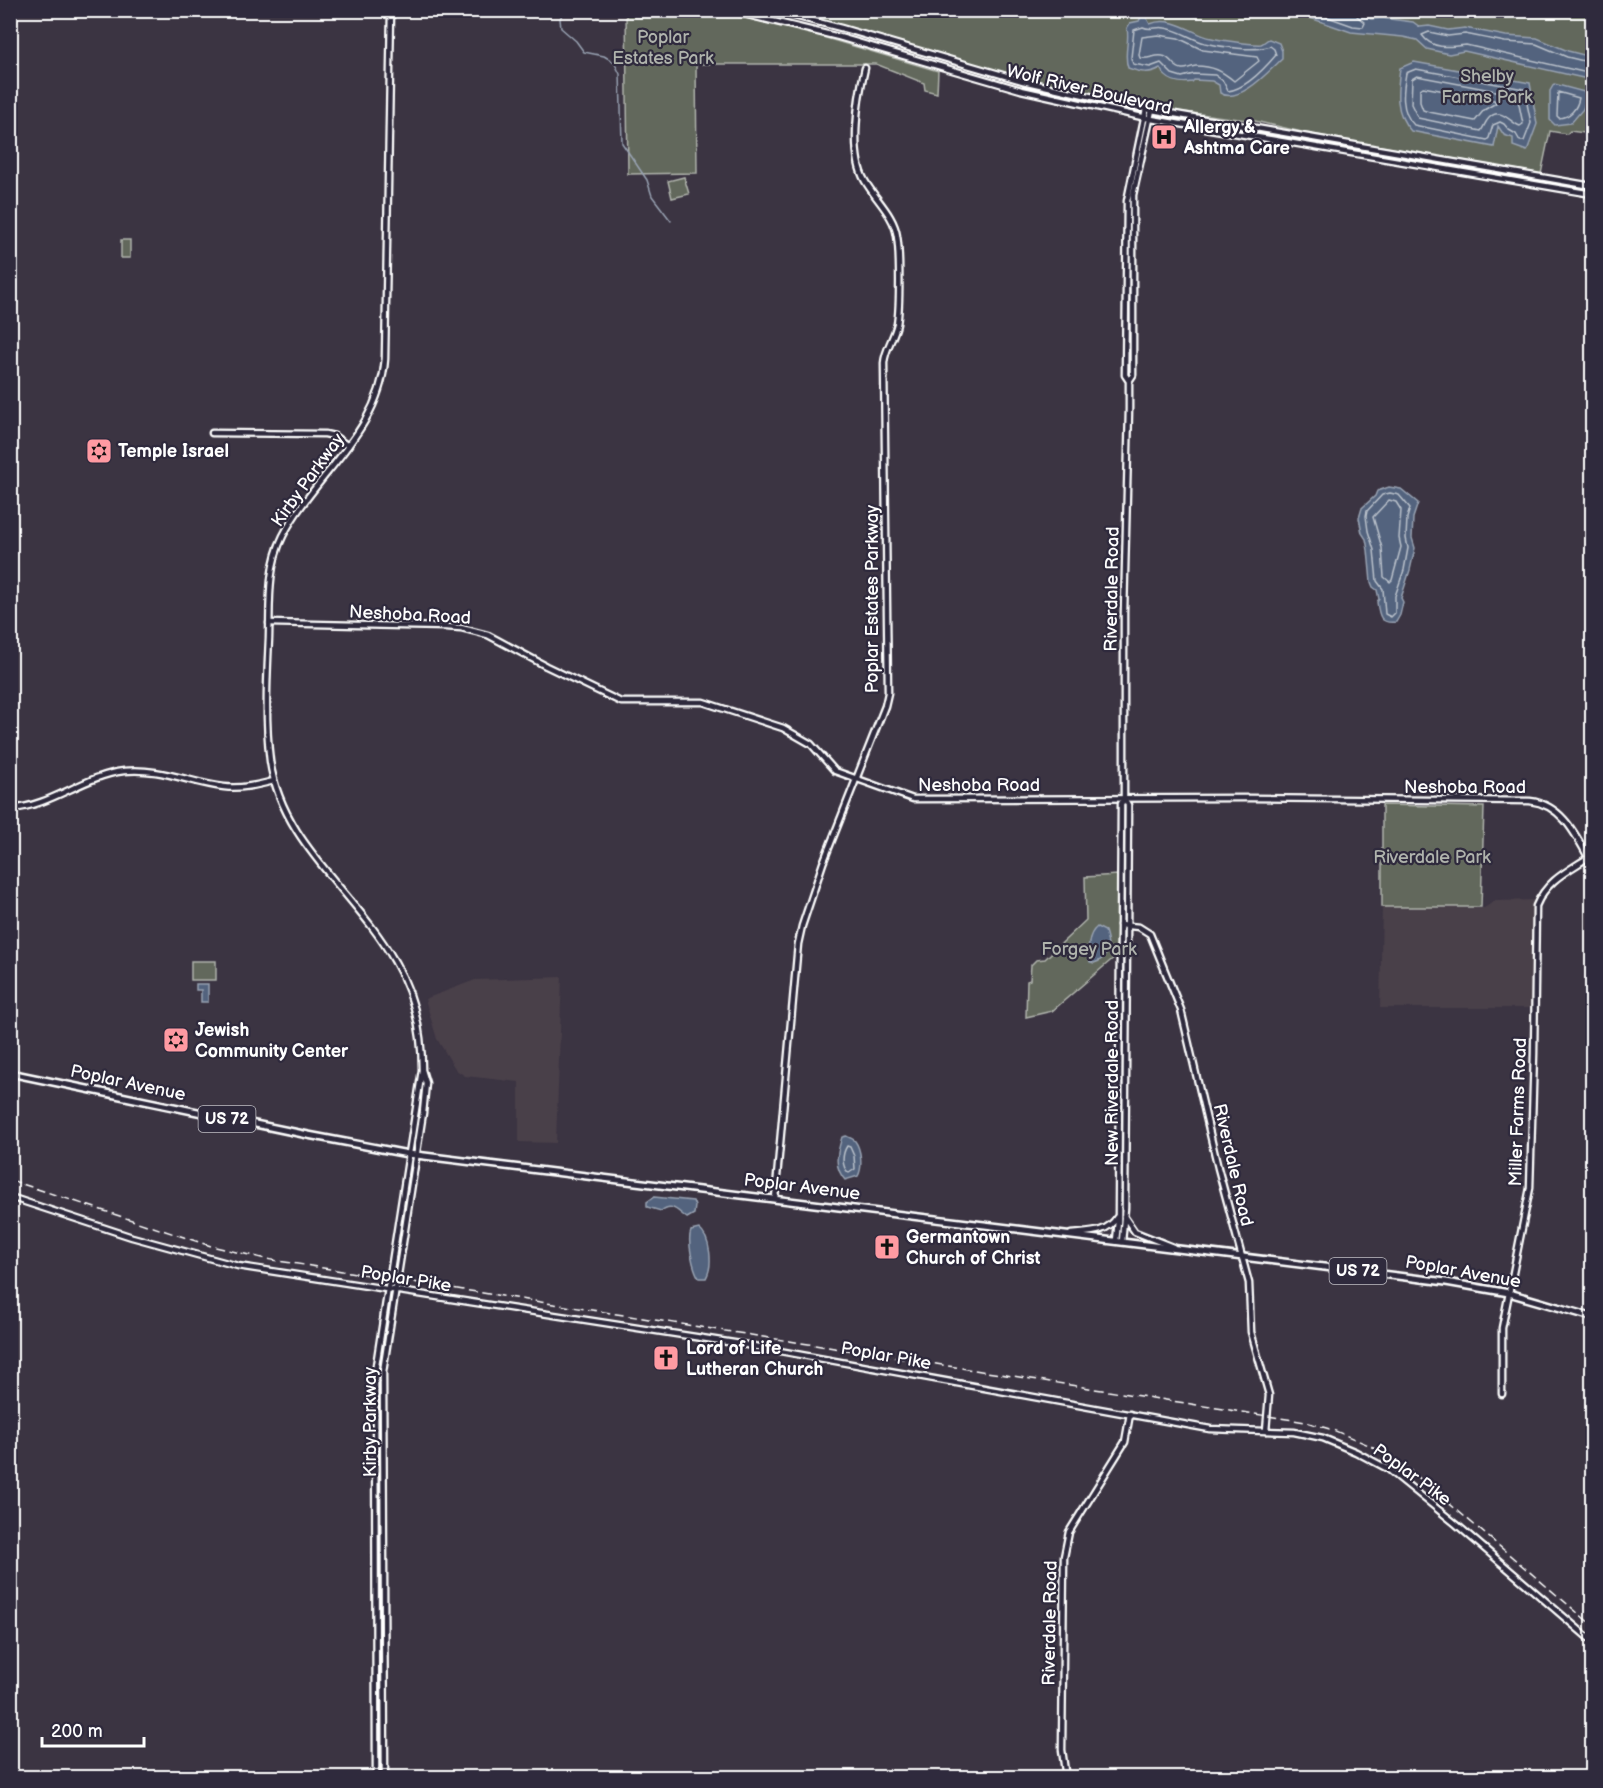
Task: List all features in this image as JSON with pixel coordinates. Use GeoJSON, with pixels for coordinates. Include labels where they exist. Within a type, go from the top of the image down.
{"type":"FeatureCollection","features":[{"type":"Feature","properties":{"kind":"main road","name":"Kirby Parkway"},"geometry":{"type":"LineString","coordinates":[[376,1778],[374,1389],[378,1347],[422,1070],[421,1041],[418,1018],[400,970],[370,926],[308,850],[295,830],[274,781],[268,736],[271,573],[281,540],[302,507],[363,426],[375,405],[385,366],[391,10]]}},
{"type":"Feature","properties":{"kind":"main road","name":"Wolf River Boulevard"},"geometry":{"type":"LineString","coordinates":[[728,10],[839,37],[1021,90],[1147,118],[1593,194]]}},
{"type":"Feature","properties":{"kind":"main road","name":"Wolf River Boulevard"},"geometry":{"type":"LineString","coordinates":[[771,10],[842,28],[1023,81],[1146,109],[1593,186]]}},
{"type":"Feature","properties":{"kind":"main road","name":"Poplar Estates Parkway"},"geometry":{"type":"LineString","coordinates":[[776,1199],[798,944],[820,873],[888,693],[884,368],[885,352],[896,326],[898,311],[898,242],[892,218],[864,179],[859,165],[857,106],[865,68]]}},
{"type":"Feature","properties":{"kind":"main road","name":"Riverdale Road"},"geometry":{"type":"LineString","coordinates":[[1146,109],[1147,118]]}},
{"type":"Feature","properties":{"kind":"main road","name":"Riverdale Road"},"geometry":{"type":"LineString","coordinates":[[1152,110],[1147,118],[1127,201],[1125,375],[1129,381],[1124,613],[1124,798],[1121,804],[1120,925],[1139,927],[1150,934],[1181,1010],[1249,1283],[1251,1332],[1269,1395],[1266,1431]]}},
{"type":"Feature","properties":{"kind":"main road"},"geometry":{"type":"LineString","coordinates":[[212,433],[325,434],[334,436],[348,446]]}},
{"type":"Feature","properties":{"kind":"main road","name":"Neshoba Road"},"geometry":{"type":"LineString","coordinates":[[269,623],[446,627],[475,631],[503,642],[546,666],[621,702],[703,702],[783,728],[811,744],[835,771],[913,799],[1535,801],[1549,806],[1561,815],[1591,856],[1593,864]]}},
{"type":"Feature","properties":{"kind":"main road"},"geometry":{"type":"LineString","coordinates":[[10,809],[36,805],[91,780],[126,771],[162,772],[231,787],[256,786],[274,781]]}},
{"type":"Feature","properties":{"kind":"main road","name":"Riverdale Road"},"geometry":{"type":"LineString","coordinates":[[1124,798],[1128,805],[1127,925]]}},
{"type":"Feature","properties":{"kind":"main road","name":"Miller Farms Road"},"geometry":{"type":"LineString","coordinates":[[1502,1394],[1502,1328],[1530,1188],[1536,906],[1550,883],[1591,856]]}},
{"type":"Feature","properties":{"kind":"main road","name":"New Riverdale Road"},"geometry":{"type":"LineString","coordinates":[[1119,1241],[1120,925]]}},
{"type":"Feature","properties":{"kind":"main road","name":"New Riverdale Road"},"geometry":{"type":"LineString","coordinates":[[1119,1241],[1124,1215],[1127,925]]}},
{"type":"Feature","properties":{"kind":"main road","name":"Kirby Parkway"},"geometry":{"type":"LineString","coordinates":[[385,1778],[382,1389],[386,1348],[426,1090],[422,1070]]}},
{"type":"Feature","properties":{"kind":"main road","name":"Poplar Avenue"},"geometry":{"type":"LineString","coordinates":[[10,1073],[408,1154],[1446,1282],[1509,1293],[1593,1317]]}},
{"type":"Feature","properties":{"kind":"main road","name":"Poplar Pike"},"geometry":{"type":"LineString","coordinates":[[10,1197],[132,1237],[238,1266],[747,1346],[1210,1429],[1294,1432],[1323,1438],[1356,1452],[1388,1470],[1456,1524],[1593,1641]]}},
{"type":"Feature","properties":{"kind":"main road"},"geometry":{"type":"LineString","coordinates":[[1065,1235],[1103,1230],[1109,1227],[1118,1215]]}},
{"type":"Feature","properties":{"kind":"main road"},"geometry":{"type":"LineString","coordinates":[[1124,1215],[1135,1232],[1179,1248]]}},
{"type":"Feature","properties":{"kind":"main road","name":"Riverdale Road"},"geometry":{"type":"LineString","coordinates":[[1066,1778],[1062,1750],[1066,1543],[1069,1532],[1125,1442],[1130,1414]]}},
{"type":"Feature","properties":{"kind":"shaded area"},"geometry":{"type":"Polygon","coordinates":[[[1533,900],[1531,1008],[1380,1008],[1382,907],[1484,908],[1495,901],[1533,900]]]}},
{"type":"Feature","properties":{"kind":"shaded area"},"geometry":{"type":"Polygon","coordinates":[[[562,977],[556,1143],[519,1142],[519,1082],[465,1076],[456,1070],[437,1039],[425,999],[475,980],[562,977]]]}},
{"type":"Feature","properties":{"kind":"green space","name":"Poplar Estates Park"},"geometry":{"type":"Polygon","coordinates":[[[708,10],[809,33],[938,71],[937,93],[925,90],[924,83],[876,64],[696,64],[697,173],[628,174],[626,11],[708,10]]]}},
{"type":"Feature","properties":{"kind":"green space","name":"Shelby Farms Park"},"geometry":{"type":"Polygon","coordinates":[[[789,11],[1592,11],[1592,134],[1550,131],[1541,174],[1306,133],[1255,121],[1169,110],[1109,98],[1014,76],[789,11]]]}},
{"type":"Feature","properties":{"kind":"green space"},"geometry":{"type":"Polygon","coordinates":[[[1160,117],[1251,131],[1281,138],[1160,117]]]}},
{"type":"Feature","properties":{"kind":"green space"},"geometry":{"type":"Polygon","coordinates":[[[684,177],[689,194],[672,198],[668,181],[684,177]]]}},
{"type":"Feature","properties":{"kind":"green space"},"geometry":{"type":"Polygon","coordinates":[[[121,240],[130,240],[130,258],[121,258],[121,240]]]}},
{"type":"Feature","properties":{"kind":"green space"},"geometry":{"type":"Polygon","coordinates":[[[1129,245],[1132,269],[1130,376],[1128,341],[1129,245]]]}},
{"type":"Feature","properties":{"kind":"green space","name":"Riverdale Park"},"geometry":{"type":"Polygon","coordinates":[[[1382,805],[1484,807],[1481,907],[1382,907],[1382,805]]]}},
{"type":"Feature","properties":{"kind":"green space","name":"Forgey Park"},"geometry":{"type":"Polygon","coordinates":[[[1118,875],[1116,956],[1052,1011],[1026,1017],[1027,981],[1030,980],[1031,965],[1036,960],[1045,959],[1086,920],[1085,877],[1118,875]]]}},
{"type":"Feature","properties":{"kind":"green space"},"geometry":{"type":"Polygon","coordinates":[[[191,961],[216,961],[216,980],[191,980],[191,961]]]}},
{"type":"Feature","properties":{"kind":"water"},"geometry":{"type":"Polygon","coordinates":[[[1290,11],[1358,11],[1371,19],[1413,22],[1420,27],[1429,26],[1448,30],[1465,28],[1506,36],[1537,38],[1568,51],[1592,57],[1592,80],[1464,51],[1449,54],[1427,49],[1417,40],[1403,37],[1351,32],[1290,11]]]}},
{"type":"Feature","properties":{"kind":"water"},"geometry":{"type":"Polygon","coordinates":[[[1141,17],[1146,17],[1150,24],[1171,22],[1204,36],[1223,40],[1261,44],[1269,39],[1279,43],[1282,59],[1253,85],[1236,95],[1228,96],[1220,93],[1219,85],[1212,81],[1178,82],[1169,79],[1160,68],[1148,72],[1137,71],[1128,68],[1127,28],[1130,23],[1139,21],[1141,17]]]}},
{"type":"Feature","properties":{"kind":"water"},"geometry":{"type":"Polygon","coordinates":[[[1414,62],[1530,83],[1537,124],[1527,151],[1513,146],[1513,138],[1504,135],[1498,126],[1494,147],[1411,131],[1399,109],[1398,93],[1400,68],[1414,62]]]}},
{"type":"Feature","properties":{"kind":"water"},"geometry":{"type":"Polygon","coordinates":[[[1554,84],[1588,93],[1583,109],[1571,123],[1555,125],[1550,120],[1550,91],[1554,84]]]}},
{"type":"Feature","properties":{"kind":"water"},"geometry":{"type":"Polygon","coordinates":[[[1389,487],[1401,489],[1418,503],[1413,518],[1412,538],[1415,548],[1401,598],[1403,602],[1400,615],[1396,622],[1387,622],[1381,618],[1377,590],[1371,582],[1366,539],[1362,533],[1359,518],[1362,508],[1375,496],[1377,491],[1389,487]]]}},
{"type":"Feature","properties":{"kind":"water"},"geometry":{"type":"Polygon","coordinates":[[[1097,927],[1105,931],[1108,945],[1103,958],[1094,963],[1090,962],[1089,943],[1091,934],[1097,927]]]}},
{"type":"Feature","properties":{"kind":"water"},"geometry":{"type":"Polygon","coordinates":[[[196,984],[208,984],[208,1002],[201,1002],[201,990],[196,990],[196,984]]]}},
{"type":"Feature","properties":{"kind":"water"},"geometry":{"type":"Polygon","coordinates":[[[846,1136],[857,1144],[861,1163],[858,1176],[845,1180],[837,1165],[837,1160],[842,1137],[846,1136]]]}},
{"type":"Feature","properties":{"kind":"water"},"geometry":{"type":"Polygon","coordinates":[[[654,1197],[693,1201],[694,1214],[687,1218],[671,1207],[661,1211],[647,1207],[647,1202],[654,1197]]]}},
{"type":"Feature","properties":{"kind":"water"},"geometry":{"type":"Polygon","coordinates":[[[699,1229],[706,1239],[710,1252],[710,1267],[706,1278],[699,1278],[690,1248],[691,1231],[699,1229]]]}},
{"type":"Feature","properties":{"kind":"waterway"},"geometry":{"type":"LineString","coordinates":[[564,10],[560,19],[561,28],[576,41],[584,52],[604,56],[614,62],[620,74],[622,143],[647,180],[652,196],[671,221]]}},
{"type":"Feature","properties":{"kind":"railway"},"geometry":{"type":"LineString","coordinates":[[10,1180],[211,1246],[266,1259],[1306,1422],[1333,1430],[1371,1446],[1411,1471],[1592,1625]]}},
{"type":"Feature","properties":{"kind":"place","name":"Allergy & Ashtma Care"},"geometry":{"type":"Point","coordinates":[1164,137]}},
{"type":"Feature","properties":{"kind":"place","name":"Temple Israel"},"geometry":{"type":"Point","coordinates":[99,451]}},
{"type":"Feature","properties":{"kind":"place","name":"Jewish Community Center"},"geometry":{"type":"Point","coordinates":[176,1040]}},
{"type":"Feature","properties":{"kind":"place","name":"Germantown Church of Christ"},"geometry":{"type":"Point","coordinates":[887,1247]}},
{"type":"Feature","properties":{"kind":"place","name":"Lord of Life Lutheran Church"},"geometry":{"type":"Point","coordinates":[666,1358]}}]}
